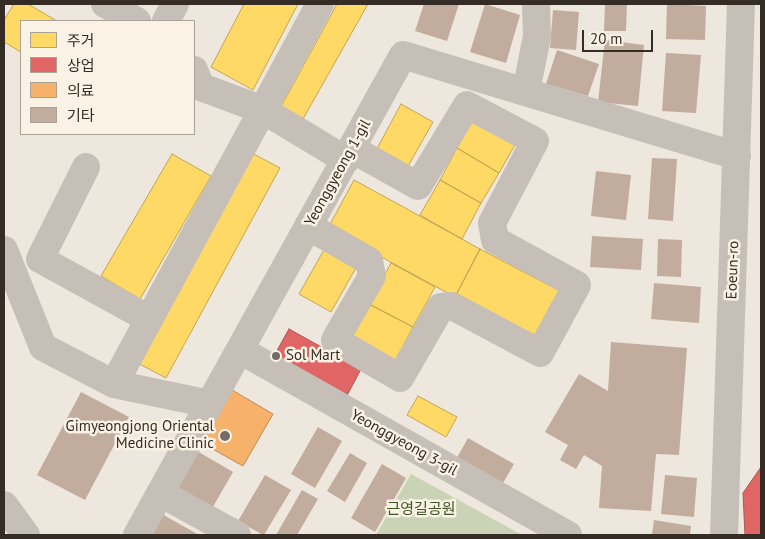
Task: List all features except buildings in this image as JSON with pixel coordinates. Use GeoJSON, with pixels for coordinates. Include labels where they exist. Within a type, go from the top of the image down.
{"type":"FeatureCollection","features":[{"type":"Feature","properties":{"kind":"street"},"geometry":{"type":"LineString","coordinates":[[107,4],[135,20]]}},
{"type":"Feature","properties":{"kind":"street"},"geometry":{"type":"LineString","coordinates":[[167,20],[176,4]]}},
{"type":"Feature","properties":{"kind":"street"},"geometry":{"type":"LineString","coordinates":[[114,384],[320,4]]}},
{"type":"Feature","properties":{"kind":"street"},"geometry":{"type":"LineString","coordinates":[[526,92],[537,36],[536,4]]}},
{"type":"Feature","properties":{"kind":"street","name":"Eoeun-ro"},"geometry":{"type":"LineString","coordinates":[[724,535],[737,156],[740,4]]}},
{"type":"Feature","properties":{"kind":"street","name":"Yeonggyeong 1-gil"},"geometry":{"type":"LineString","coordinates":[[137,535],[403,55],[737,156]]}},
{"type":"Feature","properties":{"kind":"street"},"geometry":{"type":"LineString","coordinates":[[195,72],[202,87],[263,110],[349,154],[418,186],[467,105],[535,141],[492,223],[495,240],[578,285],[540,353],[452,306],[441,307],[400,378],[335,340],[372,276],[369,261],[308,226]]}},
{"type":"Feature","properties":{"kind":"street"},"geometry":{"type":"LineString","coordinates":[[86,167],[40,259],[149,319]]}},
{"type":"Feature","properties":{"kind":"street"},"geometry":{"type":"LineString","coordinates":[[4,250],[43,347],[114,384],[210,404]]}},
{"type":"Feature","properties":{"kind":"street","name":"Yeonggyeong 3-gil"},"geometry":{"type":"LineString","coordinates":[[240,350],[568,535]]}},
{"type":"Feature","properties":{"kind":"street"},"geometry":{"type":"LineString","coordinates":[[160,493],[237,535]]}},
{"type":"Feature","properties":{"kind":"street"},"geometry":{"type":"LineString","coordinates":[[4,505],[26,535]]}},
{"type":"Feature","properties":{"kind":"green space","name":"근영길공원"},"geometry":{"type":"Polygon","coordinates":[[[411,474],[522,535],[376,535],[411,474]]]}},
{"type":"Feature","properties":{"kind":"place","name":"Sol Mart"},"geometry":{"type":"Point","coordinates":[276,356]}},
{"type":"Feature","properties":{"kind":"place","name":"Gimyeongjong Oriental Medicine Clinic"},"geometry":{"type":"Point","coordinates":[225,436]}}]}
